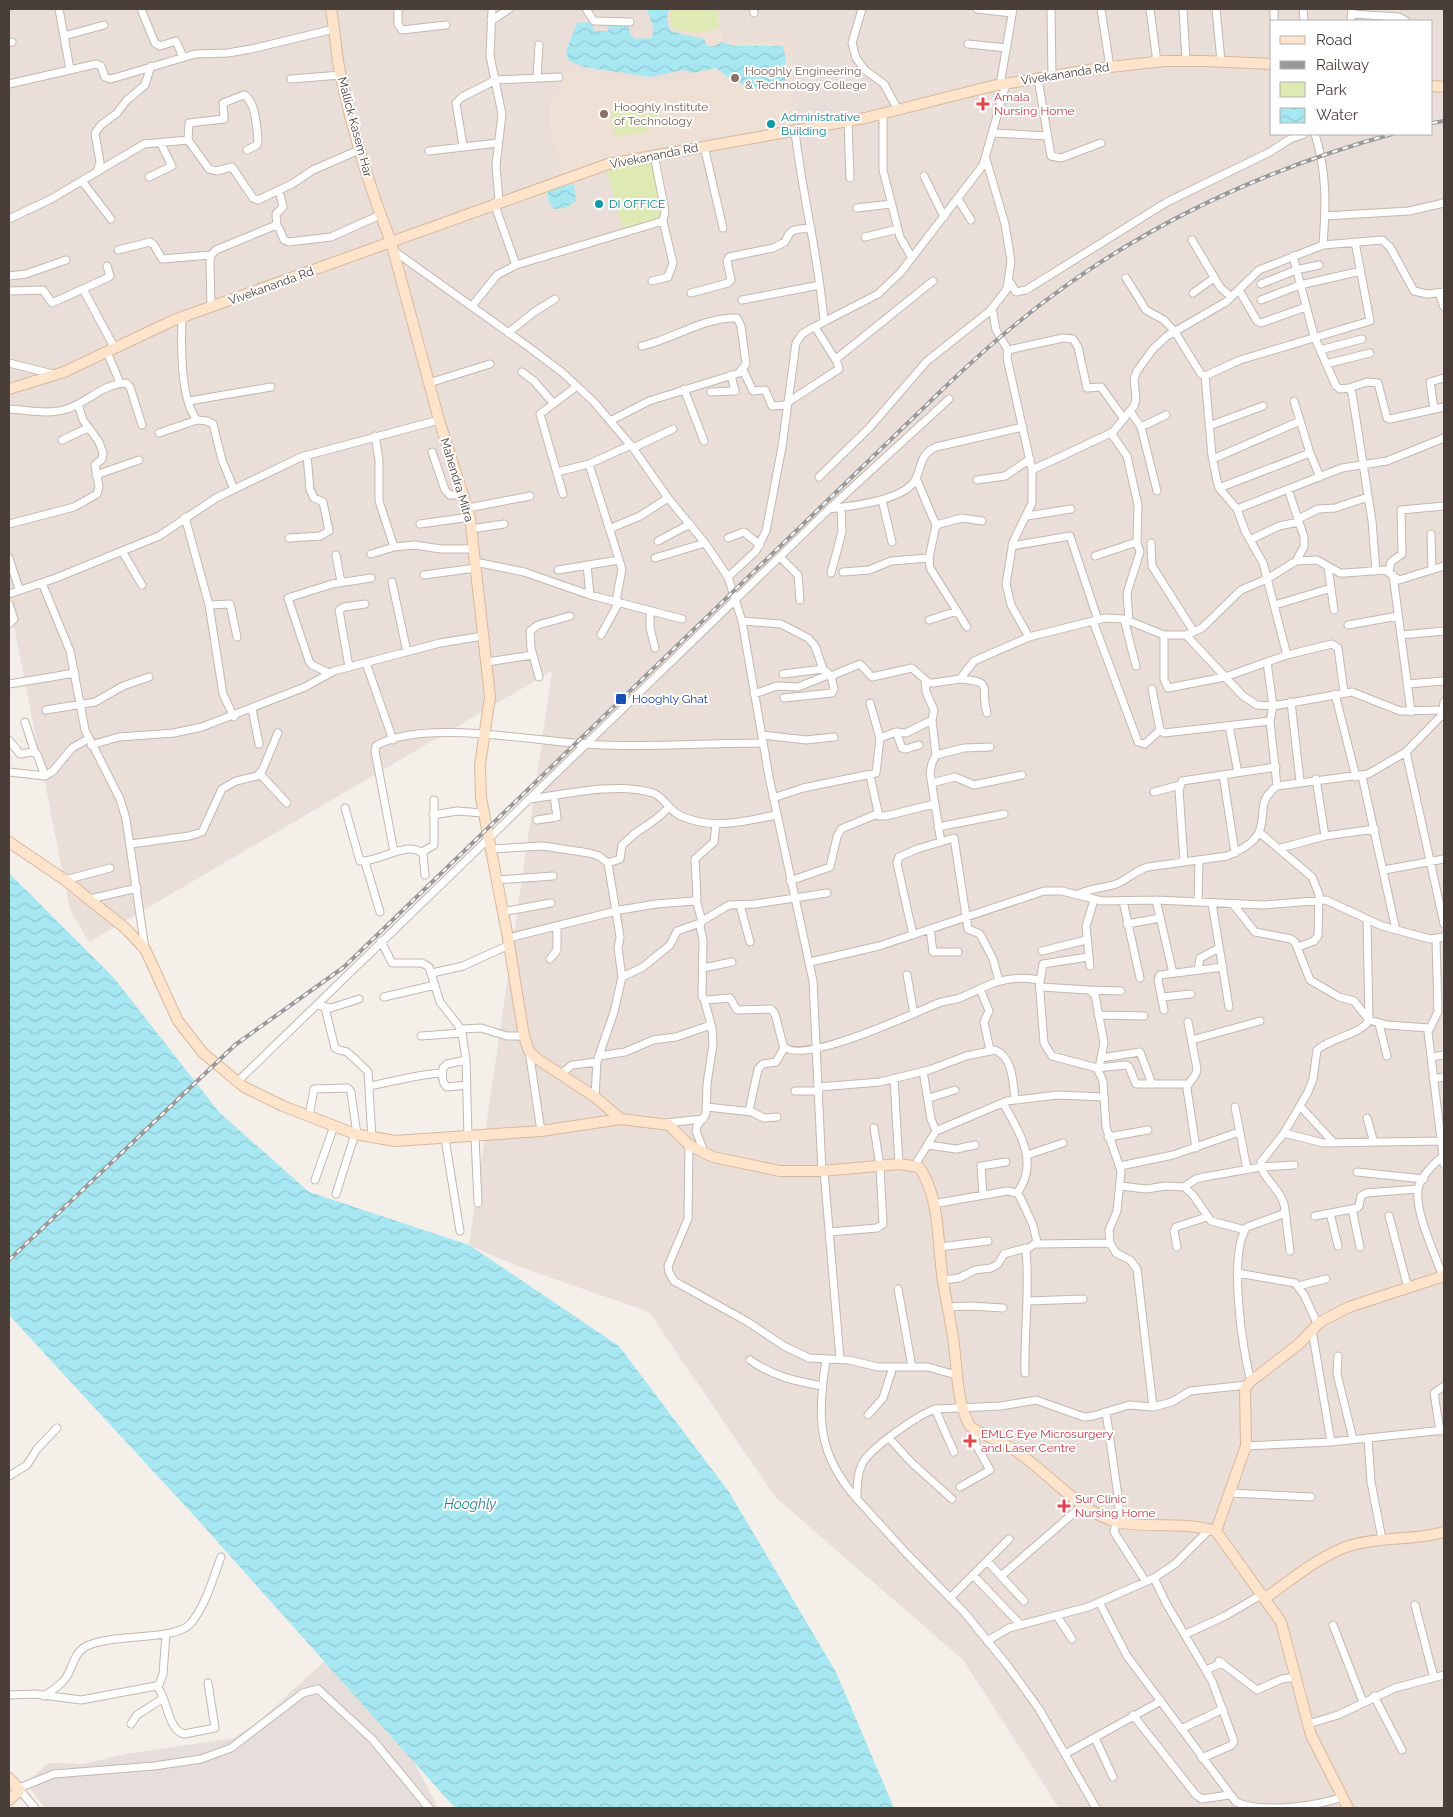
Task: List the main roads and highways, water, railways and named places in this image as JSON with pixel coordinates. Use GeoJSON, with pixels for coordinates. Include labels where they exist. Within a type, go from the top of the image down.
{"type":"FeatureCollection","features":[{"type":"Feature","properties":{"kind":"water"},"geometry":{"type":"Polygon","coordinates":[[[647,9],[669,9],[667,17],[670,31],[704,39],[707,46],[715,46],[722,42],[735,46],[783,46],[786,59],[785,86],[757,88],[748,86],[731,79],[716,68],[694,73],[682,70],[651,77],[584,67],[568,60],[566,51],[577,23],[592,22],[594,31],[608,31],[609,25],[629,25],[629,32],[635,39],[651,38],[654,30],[647,9]]]}},
{"type":"Feature","properties":{"kind":"water"},"geometry":{"type":"Polygon","coordinates":[[[566,184],[574,185],[576,201],[566,208],[554,209],[548,200],[548,192],[566,184]]]}},
{"type":"Feature","properties":{"kind":"water","name":"Hooghly"},"geometry":{"type":"Polygon","coordinates":[[[9,873],[114,978],[219,1112],[309,1192],[469,1245],[619,1346],[729,1492],[836,1672],[894,1808],[455,1808],[199,1521],[9,1315],[9,873]]]}},
{"type":"Feature","properties":{"kind":"railway"},"geometry":{"type":"LineString","coordinates":[[1433,123],[1444,121]]}},
{"type":"Feature","properties":{"kind":"railway"},"geometry":{"type":"LineString","coordinates":[[9,1260],[235,1045],[344,967],[942,390],[1016,324],[1101,262],[1147,234],[1194,210],[1242,187],[1291,167],[1341,149],[1389,135]]}},
{"type":"Feature","properties":{"kind":"place","name":"Hooghly Engineering & Technology College"},"geometry":{"type":"Point","coordinates":[735,78]}},
{"type":"Feature","properties":{"kind":"place","name":"Amala Nursing Home"},"geometry":{"type":"Point","coordinates":[983,104]}},
{"type":"Feature","properties":{"kind":"place","name":"Hooghly Institute of Technology"},"geometry":{"type":"Point","coordinates":[604,114]}},
{"type":"Feature","properties":{"kind":"place","name":"Administrative Building"},"geometry":{"type":"Point","coordinates":[771,124]}},
{"type":"Feature","properties":{"kind":"place","name":"DI OFFICE"},"geometry":{"type":"Point","coordinates":[599,204]}},
{"type":"Feature","properties":{"kind":"place","name":"Hooghly Ghat"},"geometry":{"type":"Point","coordinates":[621,699]}},
{"type":"Feature","properties":{"kind":"place","name":"EMLC Eye Microsurgery and Laser Centre"},"geometry":{"type":"Point","coordinates":[970,1441]}},
{"type":"Feature","properties":{"kind":"place","name":"Sur Clinic Nursing Home"},"geometry":{"type":"Point","coordinates":[1064,1506]}}]}
